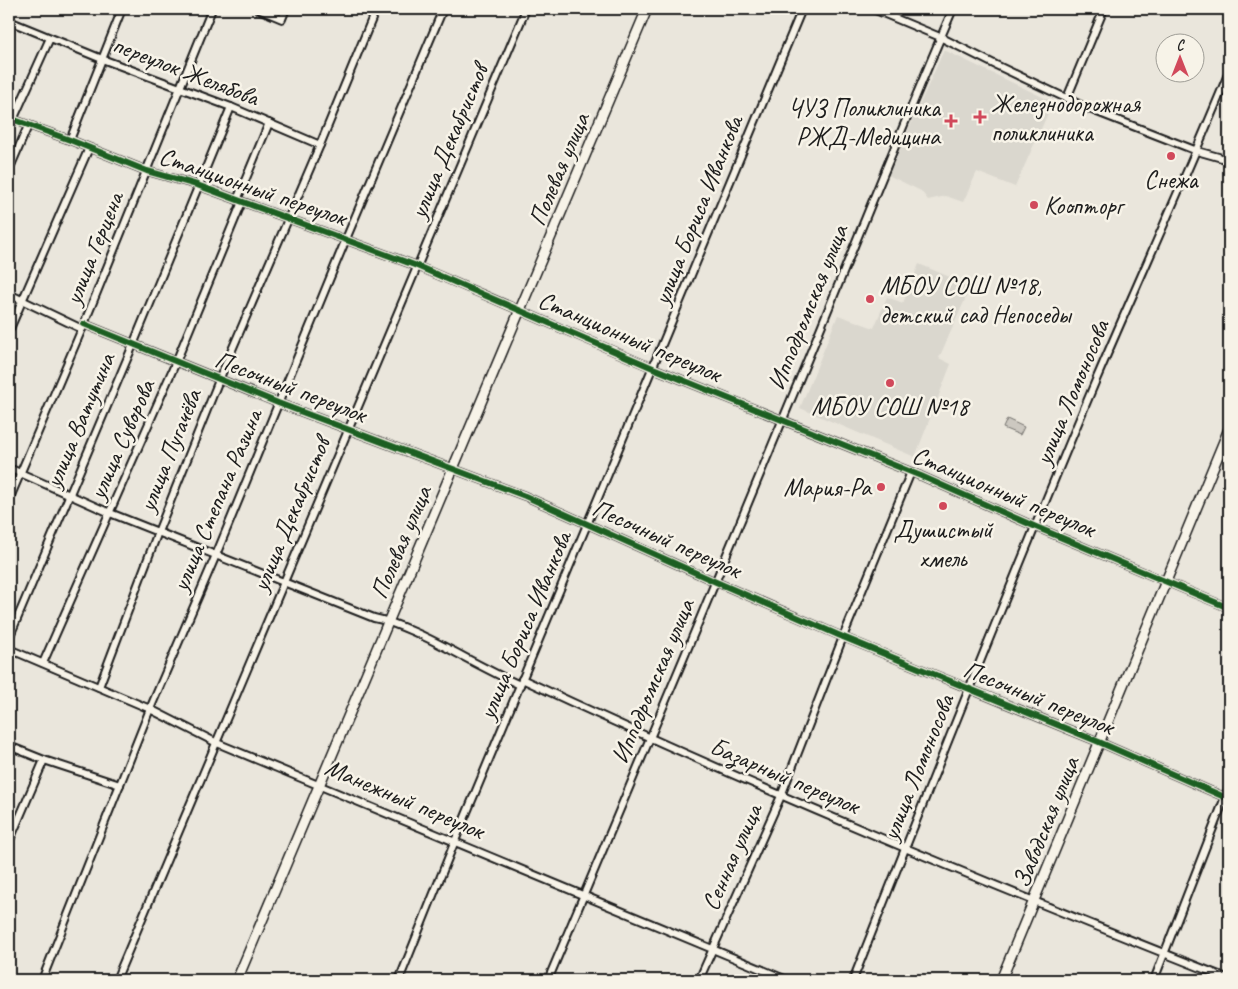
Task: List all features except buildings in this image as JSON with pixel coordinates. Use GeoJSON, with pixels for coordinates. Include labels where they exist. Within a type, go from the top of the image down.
{"type":"FeatureCollection","features":[{"type":"Feature","properties":{"kind":"street"},"geometry":{"type":"LineString","coordinates":[[70,140],[122,9]]}},
{"type":"Feature","properties":{"kind":"street","name":"улица Герцена"},"geometry":{"type":"LineString","coordinates":[[9,500],[83,327],[212,9]]}},
{"type":"Feature","properties":{"kind":"street"},"geometry":{"type":"LineString","coordinates":[[258,9],[282,19],[286,9]]}},
{"type":"Feature","properties":{"kind":"street","name":"улица Пугачёва"},"geometry":{"type":"LineString","coordinates":[[99,687],[219,380],[376,9]]}},
{"type":"Feature","properties":{"kind":"street","name":"улица Степана Разина"},"geometry":{"type":"LineString","coordinates":[[42,980],[150,709],[443,9]]}},
{"type":"Feature","properties":{"kind":"street","name":"улица Декабристов"},"geometry":{"type":"LineString","coordinates":[[116,980],[217,743],[347,429],[526,9]]}},
{"type":"Feature","properties":{"kind":"street","name":"Полевая улица"},"geometry":{"type":"LineString","coordinates":[[237,980],[647,9]]}},
{"type":"Feature","properties":{"kind":"street","name":"улица Бориса Иванкова"},"geometry":{"type":"LineString","coordinates":[[400,980],[455,841],[802,9]]}},
{"type":"Feature","properties":{"kind":"street"},"geometry":{"type":"LineString","coordinates":[[872,9],[940,36],[1087,108],[1197,151],[1229,160]]}},
{"type":"Feature","properties":{"kind":"street","name":"Ипподромская улица"},"geometry":{"type":"LineString","coordinates":[[548,980],[716,582],[879,182],[953,9]]}},
{"type":"Feature","properties":{"kind":"street"},"geometry":{"type":"LineString","coordinates":[[1067,98],[1104,9]]}},
{"type":"Feature","properties":{"kind":"street","name":"переулок Желябова"},"geometry":{"type":"LineString","coordinates":[[9,21],[231,107],[320,145]]}},
{"type":"Feature","properties":{"kind":"street"},"geometry":{"type":"LineString","coordinates":[[11,119],[50,38]]}},
{"type":"Feature","properties":{"kind":"street","name":"улица Ломоносова"},"geometry":{"type":"LineString","coordinates":[[853,980],[1096,380],[1197,151],[1229,72]]}},
{"type":"Feature","properties":{"kind":"street","name":"улица Ватутина"},"geometry":{"type":"LineString","coordinates":[[9,638],[231,107]]}},
{"type":"Feature","properties":{"kind":"street","name":"Станционный переулок"},"geometry":{"type":"LineString","coordinates":[[11,119],[147,170],[197,185],[417,266],[653,368],[911,472],[1229,608]]}},
{"type":"Feature","properties":{"kind":"street","name":"улица Суворова"},"geometry":{"type":"LineString","coordinates":[[43,663],[176,362],[269,124]]}},
{"type":"Feature","properties":{"kind":"street"},"geometry":{"type":"LineString","coordinates":[[9,170],[28,126]]}},
{"type":"Feature","properties":{"kind":"street"},"geometry":{"type":"LineString","coordinates":[[9,330],[89,148]]}},
{"type":"Feature","properties":{"kind":"street","name":"Песочный переулок"},"geometry":{"type":"LineString","coordinates":[[9,294],[83,327],[525,496],[843,637],[1228,797]]}},
{"type":"Feature","properties":{"kind":"street","name":"Заводская улица"},"geometry":{"type":"LineString","coordinates":[[1001,980],[1229,429]]}},
{"type":"Feature","properties":{"kind":"street","name":"Базарный переулок"},"geometry":{"type":"LineString","coordinates":[[9,468],[158,532],[374,618],[389,621],[449,648],[495,674],[521,682],[781,796],[1034,901],[1229,979]]}},
{"type":"Feature","properties":{"kind":"street","name":"Сенная улица"},"geometry":{"type":"LineString","coordinates":[[699,980],[781,796],[843,637],[911,472]]}},
{"type":"Feature","properties":{"kind":"street","name":"Манежный переулок"},"geometry":{"type":"LineString","coordinates":[[9,649],[150,709],[217,743],[320,784],[711,950],[787,980]]}},
{"type":"Feature","properties":{"kind":"street"},"geometry":{"type":"LineString","coordinates":[[9,746],[44,760],[120,785]]}},
{"type":"Feature","properties":{"kind":"street"},"geometry":{"type":"LineString","coordinates":[[9,842],[44,760]]}},
{"type":"Feature","properties":{"kind":"street"},"geometry":{"type":"LineString","coordinates":[[1154,980],[1228,797],[1229,787]]}},
{"type":"Feature","properties":{"kind":"shaded area","name":"Железнодорожная поликлиника"},"geometry":{"type":"Polygon","coordinates":[[[944,50],[1053,102],[1015,187],[977,172],[963,202],[946,196],[928,200],[921,191],[888,175],[944,50]]]}},
{"type":"Feature","properties":{"kind":"shaded area"},"geometry":{"type":"Polygon","coordinates":[[[919,264],[971,286],[939,358],[951,364],[915,457],[800,408],[838,315],[874,328],[887,297],[903,303],[919,264]]]}},
{"type":"Feature","properties":{"kind":"shaded area"},"geometry":{"type":"Polygon","coordinates":[[[1007,419],[1024,427],[1020,435],[1003,428],[1007,419]]]}},
{"type":"Feature","properties":{"kind":"cycle path"},"geometry":{"type":"LineString","coordinates":[[9,118],[147,171],[197,185],[417,266],[653,368],[921,476],[1036,527],[1229,608]]}},
{"type":"Feature","properties":{"kind":"cycle path"},"geometry":{"type":"LineString","coordinates":[[84,324],[278,403],[525,496],[843,637],[1099,742],[1229,799]]}},
{"type":"Feature","properties":{"kind":"place","name":"Железнодорожная поликлиника"},"geometry":{"type":"Point","coordinates":[980,117]}},
{"type":"Feature","properties":{"kind":"place","name":"ЧУЗ Поликлиника РЖД-Медицина"},"geometry":{"type":"Point","coordinates":[951,121]}},
{"type":"Feature","properties":{"kind":"place","name":"Снежа"},"geometry":{"type":"Point","coordinates":[1171,156]}},
{"type":"Feature","properties":{"kind":"place","name":"Коопторг"},"geometry":{"type":"Point","coordinates":[1034,205]}},
{"type":"Feature","properties":{"kind":"place","name":"МБОУ СОШ №18, детский сад Непоседы"},"geometry":{"type":"Point","coordinates":[870,299]}},
{"type":"Feature","properties":{"kind":"place","name":"МБОУ СОШ №18"},"geometry":{"type":"Point","coordinates":[890,383]}},
{"type":"Feature","properties":{"kind":"place","name":"Мария-Ра"},"geometry":{"type":"Point","coordinates":[881,487]}},
{"type":"Feature","properties":{"kind":"place","name":"Душистый хмель"},"geometry":{"type":"Point","coordinates":[943,506]}}]}
